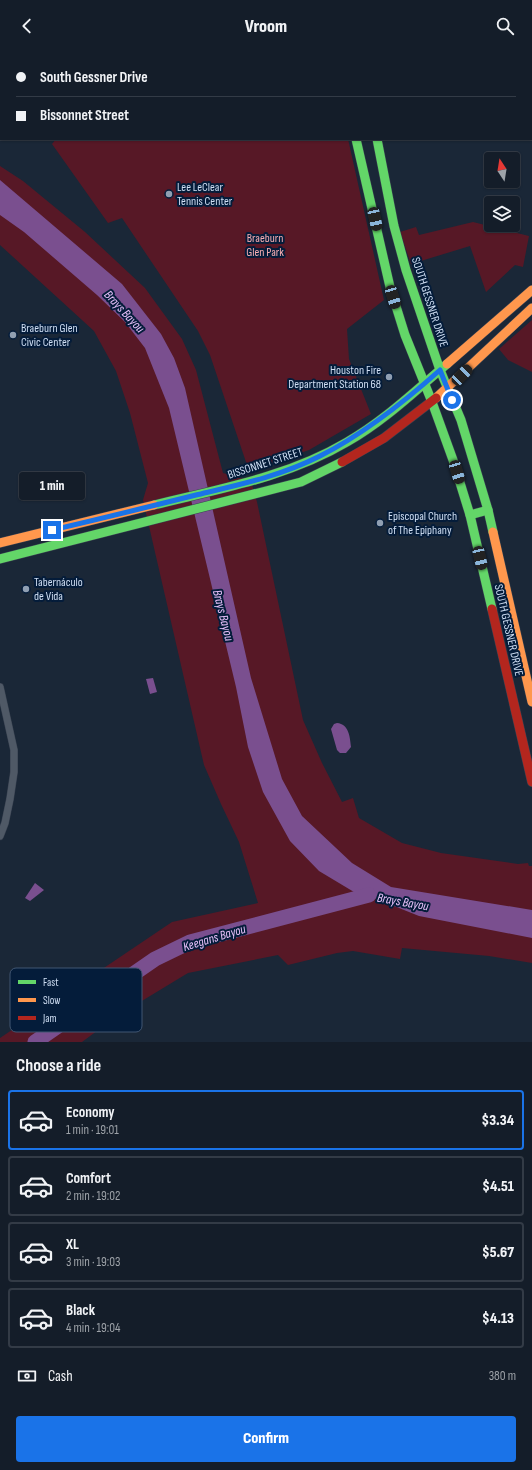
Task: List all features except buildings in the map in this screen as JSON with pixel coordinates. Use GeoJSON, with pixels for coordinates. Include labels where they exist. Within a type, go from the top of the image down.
{"type":"FeatureCollection","features":[{"type":"Feature","properties":{"kind":"main road","name":"SOUTH GESSNER DRIVE"},"geometry":{"type":"LineString","coordinates":[[356,140],[390,287],[405,335],[453,460],[470,515],[529,753],[532,782]]}},
{"type":"Feature","properties":{"kind":"main road","name":"SOUTH GESSNER DRIVE"},"geometry":{"type":"LineString","coordinates":[[377,140],[394,226],[406,270],[440,370],[461,420],[488,510],[532,702]]}},
{"type":"Feature","properties":{"kind":"main road","name":"BISSONNET STREET"},"geometry":{"type":"LineString","coordinates":[[0,543],[243,484],[284,472],[318,457],[347,442],[370,427],[424,384],[532,290]]}},
{"type":"Feature","properties":{"kind":"main road"},"geometry":{"type":"LineString","coordinates":[[0,559],[156,521],[301,482],[354,456],[384,438],[432,402],[532,308]]}},
{"type":"Feature","properties":{"kind":"main road"},"geometry":{"type":"LineString","coordinates":[[318,457],[326,470]]}},
{"type":"Feature","properties":{"kind":"main road"},"geometry":{"type":"LineString","coordinates":[[470,515],[488,510]]}},
{"type":"Feature","properties":{"kind":"main road"},"geometry":{"type":"LineString","coordinates":[[111,517],[115,530]]}},
{"type":"Feature","properties":{"kind":"street"},"geometry":{"type":"LineString","coordinates":[[0,687],[14,750],[14,772],[10,799],[6,823],[0,836]]}},
{"type":"Feature","properties":{"kind":"green space","name":"Braeburn Glen Park"},"geometry":{"type":"Polygon","coordinates":[[[55,140],[348,140],[384,300],[347,329],[349,359],[371,414],[309,450],[249,471],[210,355],[198,331],[122,218],[108,223],[52,144],[55,140]]]}},
{"type":"Feature","properties":{"kind":"green space"},"geometry":{"type":"Polygon","coordinates":[[[0,166],[23,181],[85,232],[145,288],[182,339],[196,370],[223,473],[251,481],[257,502],[303,720],[322,763],[342,802],[353,798],[359,818],[402,843],[441,853],[518,864],[528,863],[529,866],[532,866],[532,963],[489,956],[402,948],[400,959],[353,951],[337,953],[288,965],[278,955],[188,973],[142,1001],[142,968],[104,968],[172,922],[258,903],[239,842],[204,765],[143,500],[148,483],[130,413],[116,371],[94,331],[0,245],[0,166]]]}},
{"type":"Feature","properties":{"kind":"green space"},"geometry":{"type":"Polygon","coordinates":[[[473,222],[484,225],[484,232],[513,232],[529,236],[523,267],[515,265],[486,292],[470,246],[411,264],[400,232],[416,227],[419,235],[473,222]]]}},
{"type":"Feature","properties":{"kind":"green space"},"geometry":{"type":"Polygon","coordinates":[[[532,320],[532,372],[508,360],[499,349],[532,320]]]}},
{"type":"Feature","properties":{"kind":"green space"},"geometry":{"type":"Polygon","coordinates":[[[10,1031],[95,1032],[82,1042],[0,1042],[0,1038],[10,1031]]]}},
{"type":"Feature","properties":{"kind":"water","name":"Brays Bayou"},"geometry":{"type":"Polygon","coordinates":[[[0,180],[122,284],[161,334],[174,358],[185,388],[251,678],[282,779],[302,816],[352,863],[391,887],[532,910],[532,938],[419,916],[364,894],[354,892],[319,871],[290,841],[263,792],[248,747],[236,687],[169,408],[145,348],[125,322],[97,295],[24,232],[0,215],[0,180]]]}},
{"type":"Feature","properties":{"kind":"water"},"geometry":{"type":"Polygon","coordinates":[[[153,678],[157,692],[150,694],[146,679],[153,678]]]}},
{"type":"Feature","properties":{"kind":"water"},"geometry":{"type":"Polygon","coordinates":[[[337,723],[346,728],[349,735],[351,747],[346,753],[340,753],[337,750],[331,729],[334,724],[337,723]]]}},
{"type":"Feature","properties":{"kind":"water"},"geometry":{"type":"Polygon","coordinates":[[[35,883],[44,890],[30,901],[25,898],[35,883]]]}},
{"type":"Feature","properties":{"kind":"waterway","name":"Keegans Bayou"},"geometry":{"type":"LineString","coordinates":[[142,968],[155,959],[190,942],[369,895]]}},
{"type":"Feature","properties":{"kind":"waterway","name":"Keegans Bayou"},"geometry":{"type":"LineString","coordinates":[[35,1042],[49,1032]]}},
{"type":"Feature","properties":{"kind":"traffic: fast"},"geometry":{"type":"LineString","coordinates":[[356,140],[390,287],[405,335],[453,460],[470,515],[492,609]]}},
{"type":"Feature","properties":{"kind":"traffic: fast"},"geometry":{"type":"LineString","coordinates":[[377,140],[394,226],[406,270],[440,370],[461,420],[488,510],[493,532]]}},
{"type":"Feature","properties":{"kind":"traffic: fast"},"geometry":{"type":"LineString","coordinates":[[154,505],[253,481],[324,454],[361,434],[374,425],[447,364]]}},
{"type":"Feature","properties":{"kind":"traffic: fast"},"geometry":{"type":"LineString","coordinates":[[0,559],[301,482],[342,462]]}},
{"type":"Feature","properties":{"kind":"traffic: fast"},"geometry":{"type":"LineString","coordinates":[[470,515],[488,510]]}},
{"type":"Feature","properties":{"kind":"traffic: slow"},"geometry":{"type":"LineString","coordinates":[[447,364],[532,290]]}},
{"type":"Feature","properties":{"kind":"traffic: slow"},"geometry":{"type":"LineString","coordinates":[[436,398],[532,308]]}},
{"type":"Feature","properties":{"kind":"traffic: slow"},"geometry":{"type":"LineString","coordinates":[[0,543],[154,505]]}},
{"type":"Feature","properties":{"kind":"traffic: slow"},"geometry":{"type":"LineString","coordinates":[[493,532],[532,702]]}},
{"type":"Feature","properties":{"kind":"traffic: jam"},"geometry":{"type":"LineString","coordinates":[[342,462],[384,438],[436,398]]}},
{"type":"Feature","properties":{"kind":"traffic: jam"},"geometry":{"type":"LineString","coordinates":[[492,609],[532,782]]}},
{"type":"Feature","properties":{"kind":"place","name":"Lee LeClear Tennis Center"},"geometry":{"type":"Point","coordinates":[169,194]}},
{"type":"Feature","properties":{"kind":"place","name":"Braeburn Glen Civic Center"},"geometry":{"type":"Point","coordinates":[13,335]}},
{"type":"Feature","properties":{"kind":"place","name":"Houston Fire Department Station 68"},"geometry":{"type":"Point","coordinates":[389,377]}},
{"type":"Feature","properties":{"kind":"place","name":"Episcopal Church of The Epiphany"},"geometry":{"type":"Point","coordinates":[380,523]}},
{"type":"Feature","properties":{"kind":"place","name":"Tabernáculo de Vida"},"geometry":{"type":"Point","coordinates":[26,589]}},
{"type":"Feature","properties":{"kind":"route"},"geometry":{"type":"LineString","coordinates":[[52,530],[111,517],[281,473],[318,457],[347,442],[384,417],[440,370],[452,400]]}}]}
